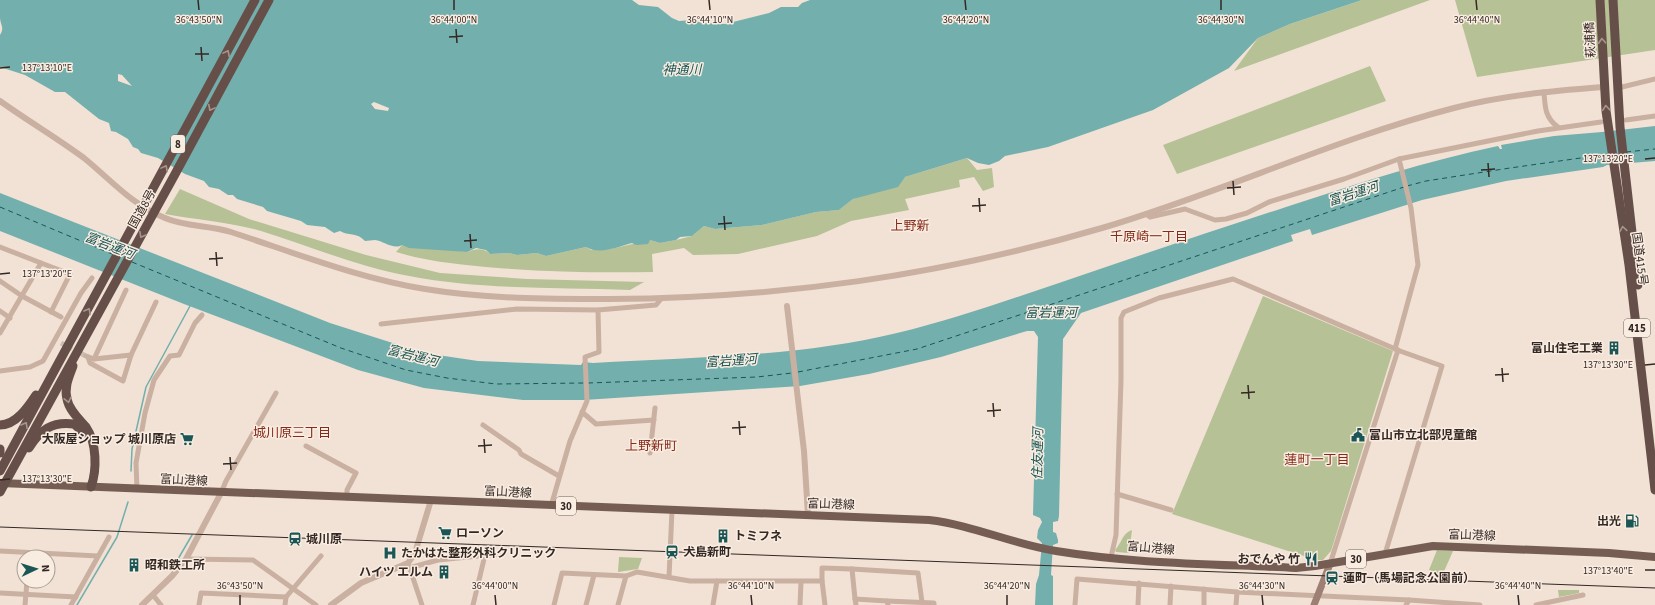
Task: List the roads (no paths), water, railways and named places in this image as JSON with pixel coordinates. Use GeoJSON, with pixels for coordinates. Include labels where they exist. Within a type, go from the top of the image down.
{"type":"FeatureCollection","features":[{"type":"Feature","properties":{"kind":"highway","name":"国道8号"},"geometry":{"type":"LineString","coordinates":[[0,471],[3,456],[62,358],[255,0]]}},
{"type":"Feature","properties":{"kind":"highway","name":"国道8号"},"geometry":{"type":"LineString","coordinates":[[17,463],[269,0]]}},
{"type":"Feature","properties":{"kind":"highway","name":"萩浦橋"},"geometry":{"type":"LineString","coordinates":[[1600,0],[1604,84]]}},
{"type":"Feature","properties":{"kind":"highway","name":"萩浦橋"},"geometry":{"type":"LineString","coordinates":[[1613,0],[1617,77]]}},
{"type":"Feature","properties":{"kind":"highway","name":"国道415号"},"geometry":{"type":"LineString","coordinates":[[1617,77],[1618,88],[1613,167],[1630,265],[1655,490]]}},
{"type":"Feature","properties":{"kind":"highway","name":"国道415号"},"geometry":{"type":"LineString","coordinates":[[1604,84],[1616,123],[1625,166],[1655,437]]}},
{"type":"Feature","properties":{"kind":"highway"},"geometry":{"type":"LineString","coordinates":[[91,487],[93,479],[93,440],[71,409],[67,399],[67,384],[74,365],[107,296]]}},
{"type":"Feature","properties":{"kind":"highway"},"geometry":{"type":"LineString","coordinates":[[0,425],[4,425],[19,416],[62,358]]}},
{"type":"Feature","properties":{"kind":"highway"},"geometry":{"type":"LineString","coordinates":[[0,493],[17,463],[42,431],[52,424],[64,422],[74,424],[83,432],[88,441],[88,477],[91,487]]}},
{"type":"Feature","properties":{"kind":"highway"},"geometry":{"type":"LineString","coordinates":[[0,449],[3,456]]}},
{"type":"Feature","properties":{"kind":"main road","name":"富山港線"},"geometry":{"type":"LineString","coordinates":[[0,484],[808,515],[944,522],[978,529],[1037,548],[1058,551],[1167,562],[1296,568],[1330,564],[1434,546],[1609,552],[1655,557]]}},
{"type":"Feature","properties":{"kind":"main road"},"geometry":{"type":"LineString","coordinates":[[1314,605],[1330,564]]}},
{"type":"Feature","properties":{"kind":"street"},"geometry":{"type":"LineString","coordinates":[[1618,88],[1655,79]]}},
{"type":"Feature","properties":{"kind":"street"},"geometry":{"type":"LineString","coordinates":[[0,101],[85,159],[128,198],[167,219],[215,227],[318,262],[368,276],[421,288],[466,294],[536,298],[661,299],[758,294],[835,286],[905,275],[1012,252],[1103,228],[1146,214],[1278,165],[1452,108],[1544,92],[1604,84]]}},
{"type":"Feature","properties":{"kind":"street"},"geometry":{"type":"LineString","coordinates":[[1544,92],[1546,113],[1549,119],[1558,127]]}},
{"type":"Feature","properties":{"kind":"street"},"geometry":{"type":"LineString","coordinates":[[1616,123],[1655,116]]}},
{"type":"Feature","properties":{"kind":"street"},"geometry":{"type":"LineString","coordinates":[[1146,214],[1150,217],[1185,209],[1215,220],[1226,219],[1247,213],[1269,202],[1344,179],[1399,159],[1558,127],[1601,122]]}},
{"type":"Feature","properties":{"kind":"street"},"geometry":{"type":"LineString","coordinates":[[1330,564],[1396,350],[1418,265],[1411,208],[1399,159]]}},
{"type":"Feature","properties":{"kind":"street"},"geometry":{"type":"LineString","coordinates":[[0,247],[70,274],[51,312]]}},
{"type":"Feature","properties":{"kind":"street"},"geometry":{"type":"LineString","coordinates":[[0,333],[10,318],[40,262]]}},
{"type":"Feature","properties":{"kind":"street"},"geometry":{"type":"LineString","coordinates":[[0,371],[30,367],[44,361],[58,342],[60,329],[81,292],[92,278]]}},
{"type":"Feature","properties":{"kind":"street"},"geometry":{"type":"LineString","coordinates":[[1111,557],[1116,535],[1121,380],[1121,318],[1124,312],[1159,298],[1233,279],[1396,350],[1442,366],[1385,554]]}},
{"type":"Feature","properties":{"kind":"street"},"geometry":{"type":"LineString","coordinates":[[0,281],[22,296],[61,317]]}},
{"type":"Feature","properties":{"kind":"street"},"geometry":{"type":"LineString","coordinates":[[94,359],[126,290]]}},
{"type":"Feature","properties":{"kind":"street"},"geometry":{"type":"LineString","coordinates":[[381,324],[517,309],[598,310],[656,306],[661,299]]}},
{"type":"Feature","properties":{"kind":"street"},"geometry":{"type":"LineString","coordinates":[[131,354],[94,359],[87,357],[90,363],[123,381],[131,354],[156,302]]}},
{"type":"Feature","properties":{"kind":"street"},"geometry":{"type":"LineString","coordinates":[[787,306],[807,481],[808,515]]}},
{"type":"Feature","properties":{"kind":"street"},"geometry":{"type":"LineString","coordinates":[[551,506],[559,476],[587,401],[584,360],[585,357],[599,352],[598,310]]}},
{"type":"Feature","properties":{"kind":"street"},"geometry":{"type":"LineString","coordinates":[[0,311],[10,318]]}},
{"type":"Feature","properties":{"kind":"street"},"geometry":{"type":"LineString","coordinates":[[137,489],[137,454],[145,413],[154,380],[170,356],[179,355],[195,323],[202,315]]}},
{"type":"Feature","properties":{"kind":"street"},"geometry":{"type":"LineString","coordinates":[[142,605],[186,559],[226,481],[276,393]]}},
{"type":"Feature","properties":{"kind":"street"},"geometry":{"type":"LineString","coordinates":[[650,453],[655,408]]}},
{"type":"Feature","properties":{"kind":"street"},"geometry":{"type":"LineString","coordinates":[[582,412],[596,424],[654,420]]}},
{"type":"Feature","properties":{"kind":"street"},"geometry":{"type":"LineString","coordinates":[[483,425],[518,450],[521,454],[559,476]]}},
{"type":"Feature","properties":{"kind":"street"},"geometry":{"type":"LineString","coordinates":[[306,446],[356,473],[347,490],[347,498]]}},
{"type":"Feature","properties":{"kind":"street"},"geometry":{"type":"LineString","coordinates":[[1117,494],[1171,510]]}},
{"type":"Feature","properties":{"kind":"street"},"geometry":{"type":"LineString","coordinates":[[422,605],[409,565],[415,552],[431,500]]}},
{"type":"Feature","properties":{"kind":"street"},"geometry":{"type":"LineString","coordinates":[[669,577],[672,510]]}},
{"type":"Feature","properties":{"kind":"street"},"geometry":{"type":"LineString","coordinates":[[71,605],[109,537]]}},
{"type":"Feature","properties":{"kind":"street"},"geometry":{"type":"LineString","coordinates":[[0,551],[16,553]]}},
{"type":"Feature","properties":{"kind":"street"},"geometry":{"type":"LineString","coordinates":[[331,605],[361,583],[409,565],[438,560],[498,554]]}},
{"type":"Feature","properties":{"kind":"street"},"geometry":{"type":"LineString","coordinates":[[56,555],[98,556]]}},
{"type":"Feature","properties":{"kind":"street"},"geometry":{"type":"LineString","coordinates":[[473,605],[485,555]]}},
{"type":"Feature","properties":{"kind":"street"},"geometry":{"type":"LineString","coordinates":[[285,605],[286,597],[292,588],[321,556]]}},
{"type":"Feature","properties":{"kind":"street"},"geometry":{"type":"LineString","coordinates":[[186,559],[253,560],[316,605]]}},
{"type":"Feature","properties":{"kind":"street"},"geometry":{"type":"LineString","coordinates":[[825,605],[822,568],[918,573],[922,602]]}},
{"type":"Feature","properties":{"kind":"street"},"geometry":{"type":"LineString","coordinates":[[852,569],[856,605]]}},
{"type":"Feature","properties":{"kind":"street"},"geometry":{"type":"LineString","coordinates":[[554,605],[562,573],[626,576],[637,572],[690,581],[822,581]]}},
{"type":"Feature","properties":{"kind":"street"},"geometry":{"type":"LineString","coordinates":[[586,605],[594,575]]}},
{"type":"Feature","properties":{"kind":"street"},"geometry":{"type":"LineString","coordinates":[[619,605],[626,576]]}},
{"type":"Feature","properties":{"kind":"street"},"geometry":{"type":"LineString","coordinates":[[1075,605],[1077,579],[1237,592],[1480,605]]}},
{"type":"Feature","properties":{"kind":"street"},"geometry":{"type":"LineString","coordinates":[[713,605],[717,581]]}},
{"type":"Feature","properties":{"kind":"street"},"geometry":{"type":"LineString","coordinates":[[800,605],[801,582]]}},
{"type":"Feature","properties":{"kind":"street"},"geometry":{"type":"LineString","coordinates":[[1138,583],[1138,605]]}},
{"type":"Feature","properties":{"kind":"street"},"geometry":{"type":"LineString","coordinates":[[1170,605],[1171,586]]}},
{"type":"Feature","properties":{"kind":"street"},"geometry":{"type":"LineString","coordinates":[[25,605],[26,589]]}},
{"type":"Feature","properties":{"kind":"street"},"geometry":{"type":"LineString","coordinates":[[1204,589],[1204,605]]}},
{"type":"Feature","properties":{"kind":"street"},"geometry":{"type":"LineString","coordinates":[[1236,605],[1237,592]]}},
{"type":"Feature","properties":{"kind":"street"},"geometry":{"type":"LineString","coordinates":[[200,605],[201,593],[286,597]]}},
{"type":"Feature","properties":{"kind":"street"},"geometry":{"type":"LineString","coordinates":[[0,594],[76,596]]}},
{"type":"Feature","properties":{"kind":"street"},"geometry":{"type":"LineString","coordinates":[[153,595],[161,605]]}},
{"type":"Feature","properties":{"kind":"street"},"geometry":{"type":"LineString","coordinates":[[1540,605],[1583,595]]}},
{"type":"Feature","properties":{"kind":"street"},"geometry":{"type":"LineString","coordinates":[[855,599],[888,603],[922,602],[934,603],[934,605]]}},
{"type":"Feature","properties":{"kind":"water","name":"神通川"},"geometry":{"type":"Polygon","coordinates":[[[0,0],[632,0],[639,5],[658,7],[672,18],[679,21],[693,20],[702,23],[725,24],[769,13],[781,7],[798,7],[802,3],[810,0],[1362,0],[1290,24],[1258,38],[1229,68],[1153,110],[1048,147],[1005,156],[999,161],[989,165],[978,163],[967,158],[905,177],[898,187],[853,199],[839,210],[816,212],[762,225],[715,229],[704,226],[692,236],[680,237],[676,240],[660,243],[650,240],[648,244],[636,245],[632,243],[603,250],[586,247],[546,256],[537,253],[517,255],[509,253],[490,254],[486,250],[476,248],[467,252],[409,248],[402,245],[392,246],[375,240],[365,241],[356,235],[340,231],[334,233],[325,227],[307,225],[301,221],[267,211],[263,207],[237,199],[233,195],[228,195],[219,189],[209,187],[204,181],[185,174],[158,158],[141,153],[138,149],[133,147],[128,139],[116,132],[111,131],[109,123],[99,119],[65,92],[55,92],[25,75],[0,67],[0,35],[2,28],[0,20],[0,0]],[[118,74],[118,81],[132,86],[122,75],[118,74]],[[374,102],[371,104],[375,109],[388,111],[389,108],[374,102]]]}},
{"type":"Feature","properties":{"kind":"water","name":"富岩運河"},"geometry":{"type":"Polygon","coordinates":[[[1655,126],[1655,161],[1607,165],[1603,167],[1506,181],[1422,200],[1312,235],[1310,229],[1291,235],[1293,241],[1081,313],[1063,339],[1059,516],[1058,521],[1053,522],[1053,532],[1056,533],[1058,543],[1053,545],[1051,575],[1053,576],[1053,605],[1035,605],[1036,584],[1039,575],[1042,543],[1037,538],[1038,530],[1042,522],[1040,518],[1033,515],[1038,337],[1034,331],[1027,331],[941,357],[869,374],[800,386],[584,400],[523,400],[424,388],[358,370],[184,304],[0,231],[0,193],[330,323],[424,353],[478,361],[581,365],[583,362],[593,363],[746,355],[822,347],[860,341],[938,322],[1312,198],[1418,166],[1471,152],[1498,146],[1502,149],[1501,145],[1554,136],[1655,126]]]}},
{"type":"Feature","properties":{"kind":"waterway"},"geometry":{"type":"LineString","coordinates":[[131,471],[132,449],[146,387],[190,306]]}},
{"type":"Feature","properties":{"kind":"waterway"},"geometry":{"type":"LineString","coordinates":[[77,605],[117,537],[128,502]]}},
{"type":"Feature","properties":{"kind":"waterway"},"geometry":{"type":"LineString","coordinates":[[178,559],[192,535]]}},
{"type":"Feature","properties":{"kind":"tunnel"},"geometry":{"type":"LineString","coordinates":[[61,343],[86,356]]}},
{"type":"Feature","properties":{"kind":"tram line"},"geometry":{"type":"LineString","coordinates":[[0,527],[1655,588]]}},
{"type":"Feature","properties":{"kind":"place","name":"富山住宅工業"},"geometry":{"type":"Point","coordinates":[1614,348]}},
{"type":"Feature","properties":{"kind":"place","name":"富山市立北部児童館"},"geometry":{"type":"Point","coordinates":[1358,435]}},
{"type":"Feature","properties":{"kind":"place","name":"大阪屋ショップ 城川原店"},"geometry":{"type":"Point","coordinates":[187,439]}},
{"type":"Feature","properties":{"kind":"place","name":"出光"},"geometry":{"type":"Point","coordinates":[1632,521]}},
{"type":"Feature","properties":{"kind":"place","name":"ローソン"},"geometry":{"type":"Point","coordinates":[445,533]}},
{"type":"Feature","properties":{"kind":"place","name":"トミフネ"},"geometry":{"type":"Point","coordinates":[723,536]}},
{"type":"Feature","properties":{"kind":"place","name":"城川原"},"geometry":{"type":"Point","coordinates":[295,539]}},
{"type":"Feature","properties":{"kind":"place","name":"犬島新町"},"geometry":{"type":"Point","coordinates":[672,552]}},
{"type":"Feature","properties":{"kind":"place","name":"たかはた整形外科クリニック"},"geometry":{"type":"Point","coordinates":[390,553]}},
{"type":"Feature","properties":{"kind":"place","name":"おでんや 竹"},"geometry":{"type":"Point","coordinates":[1311,559]}},
{"type":"Feature","properties":{"kind":"place","name":"昭和鉄工所"},"geometry":{"type":"Point","coordinates":[134,565]}},
{"type":"Feature","properties":{"kind":"place","name":"ハイツ エルム"},"geometry":{"type":"Point","coordinates":[444,572]}},
{"type":"Feature","properties":{"kind":"place","name":"蓮町（馬場記念公園前）"},"geometry":{"type":"Point","coordinates":[1332,578]}},
{"type":"Feature","properties":{"kind":"district","name":"上野新"},"geometry":{"type":"Point","coordinates":[910,225]}},
{"type":"Feature","properties":{"kind":"district","name":"千原崎一丁目"},"geometry":{"type":"Point","coordinates":[1149,236]}},
{"type":"Feature","properties":{"kind":"district","name":"城川原三丁目"},"geometry":{"type":"Point","coordinates":[292,432]}},
{"type":"Feature","properties":{"kind":"district","name":"上野新町"},"geometry":{"type":"Point","coordinates":[651,445]}},
{"type":"Feature","properties":{"kind":"district","name":"蓮町一丁目"},"geometry":{"type":"Point","coordinates":[1317,459]}},
{"type":"Feature","properties":{"kind":"water label","name":"住友運河"},"geometry":{"type":"Point","coordinates":[1037,454]}}]}
